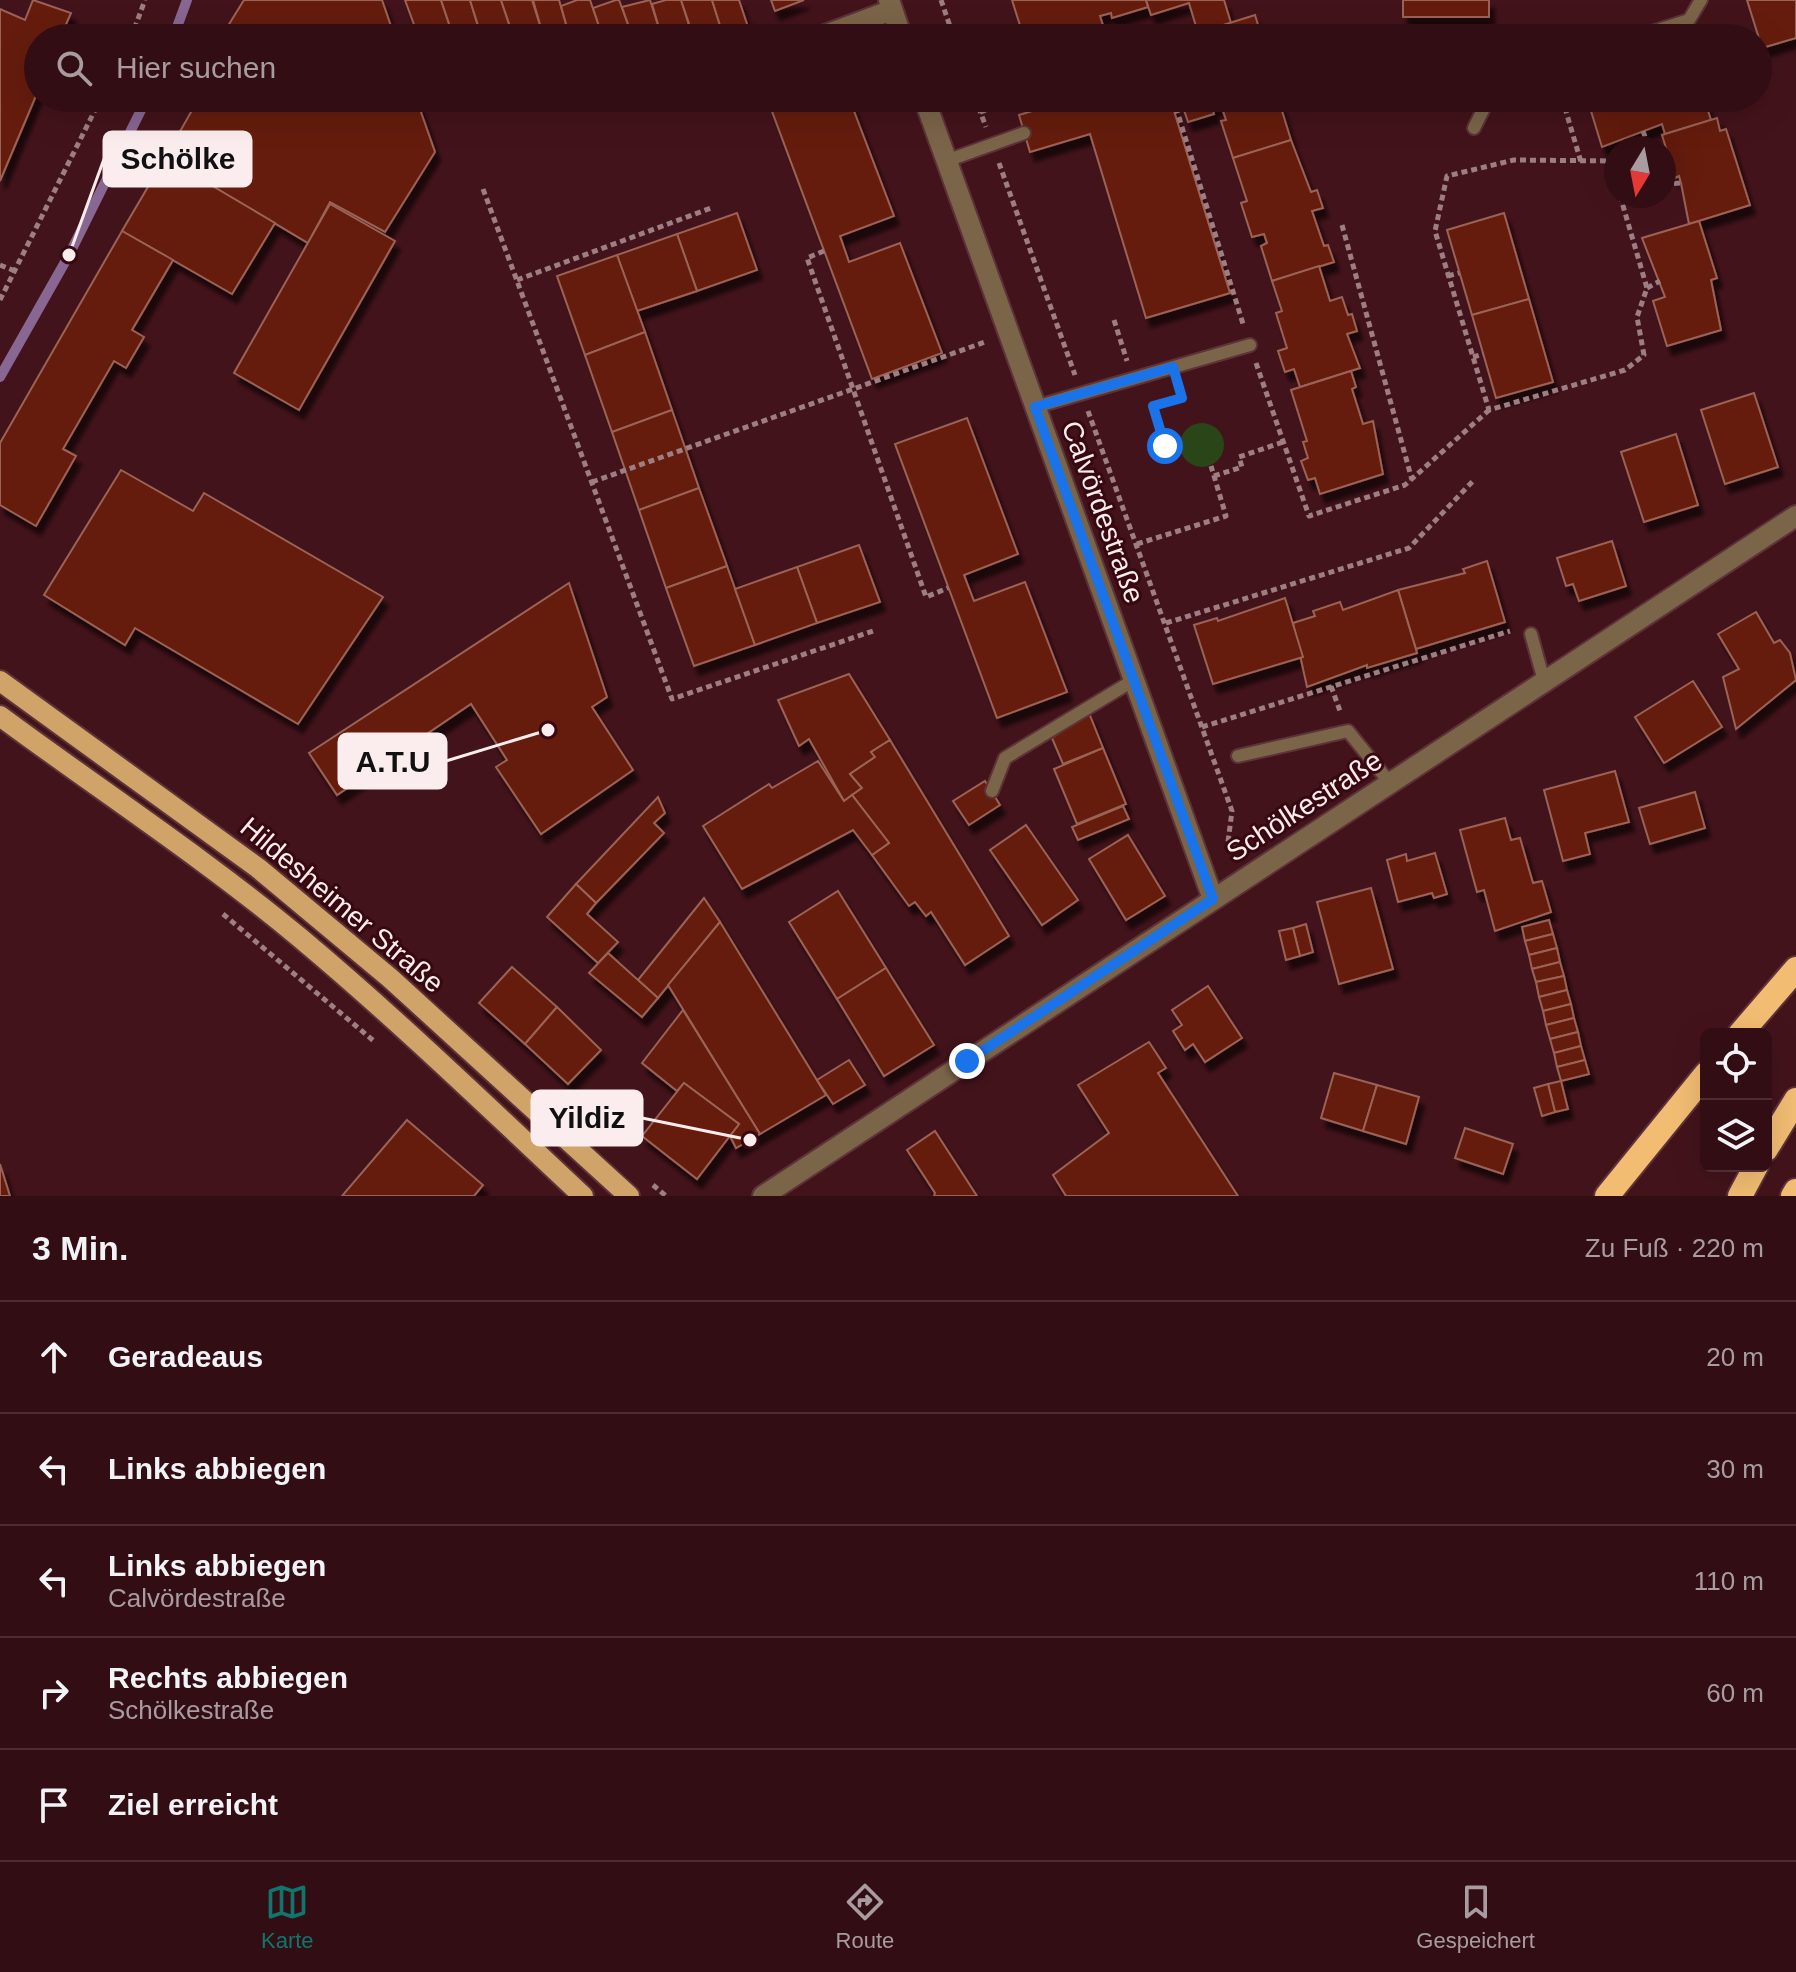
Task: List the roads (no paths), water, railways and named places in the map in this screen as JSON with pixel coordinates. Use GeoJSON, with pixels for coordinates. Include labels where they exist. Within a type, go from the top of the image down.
{"type":"FeatureCollection","features":[{"type":"Feature","properties":{"kind":"highway"},"geometry":{"type":"LineString","coordinates":[[1745,1028],[1796,969]]}},
{"type":"Feature","properties":{"kind":"highway"},"geometry":{"type":"LineString","coordinates":[[1607,1196],[1700,1081]]}},
{"type":"Feature","properties":{"kind":"highway"},"geometry":{"type":"LineString","coordinates":[[1772,1139],[1796,1100]]}},
{"type":"Feature","properties":{"kind":"highway"},"geometry":{"type":"LineString","coordinates":[[1740,1196],[1753,1172]]}},
{"type":"Feature","properties":{"kind":"highway"},"geometry":{"type":"LineString","coordinates":[[1793,1196],[1796,1191]]}},
{"type":"Feature","properties":{"kind":"main road","name":"Hildesheimer Straße"},"geometry":{"type":"LineString","coordinates":[[0,681],[258,868],[390,978],[629,1196]]}},
{"type":"Feature","properties":{"kind":"main road","name":"Hildesheimer Straße"},"geometry":{"type":"LineString","coordinates":[[0,716],[234,885],[300,938],[583,1196]]}},
{"type":"Feature","properties":{"kind":"street"},"geometry":{"type":"LineString","coordinates":[[848,24],[890,5],[897,24]]}},
{"type":"Feature","properties":{"kind":"street","name":"Calvördestraße"},"geometry":{"type":"LineString","coordinates":[[929,112],[1213,899]]}},
{"type":"Feature","properties":{"kind":"street","name":"Schölkestraße"},"geometry":{"type":"LineString","coordinates":[[763,1196],[1796,516]]}},
{"type":"Feature","properties":{"kind":"lane"},"geometry":{"type":"LineString","coordinates":[[1677,24],[1689,20],[1701,0]]}},
{"type":"Feature","properties":{"kind":"lane"},"geometry":{"type":"LineString","coordinates":[[1474,128],[1482,112]]}},
{"type":"Feature","properties":{"kind":"lane"},"geometry":{"type":"LineString","coordinates":[[946,161],[1024,133]]}},
{"type":"Feature","properties":{"kind":"lane"},"geometry":{"type":"LineString","coordinates":[[1035,407],[1250,345]]}},
{"type":"Feature","properties":{"kind":"lane"},"geometry":{"type":"LineString","coordinates":[[1531,634],[1544,681]]}},
{"type":"Feature","properties":{"kind":"lane"},"geometry":{"type":"LineString","coordinates":[[992,791],[1005,758],[1134,680]]}},
{"type":"Feature","properties":{"kind":"lane"},"geometry":{"type":"LineString","coordinates":[[1238,756],[1348,731],[1390,783]]}},
{"type":"Feature","properties":{"kind":"waterway"},"geometry":{"type":"LineString","coordinates":[[178,24],[187,0]]}},
{"type":"Feature","properties":{"kind":"waterway"},"geometry":{"type":"LineString","coordinates":[[0,377],[69,255],[140,112]]}},
{"type":"Feature","properties":{"kind":"place","name":"Schölke"},"geometry":{"type":"Point","coordinates":[69,255]}},
{"type":"Feature","properties":{"kind":"place","name":"A.T.U"},"geometry":{"type":"Point","coordinates":[548,730]}},
{"type":"Feature","properties":{"kind":"place","name":"Yildiz"},"geometry":{"type":"Point","coordinates":[750,1140]}}]}
